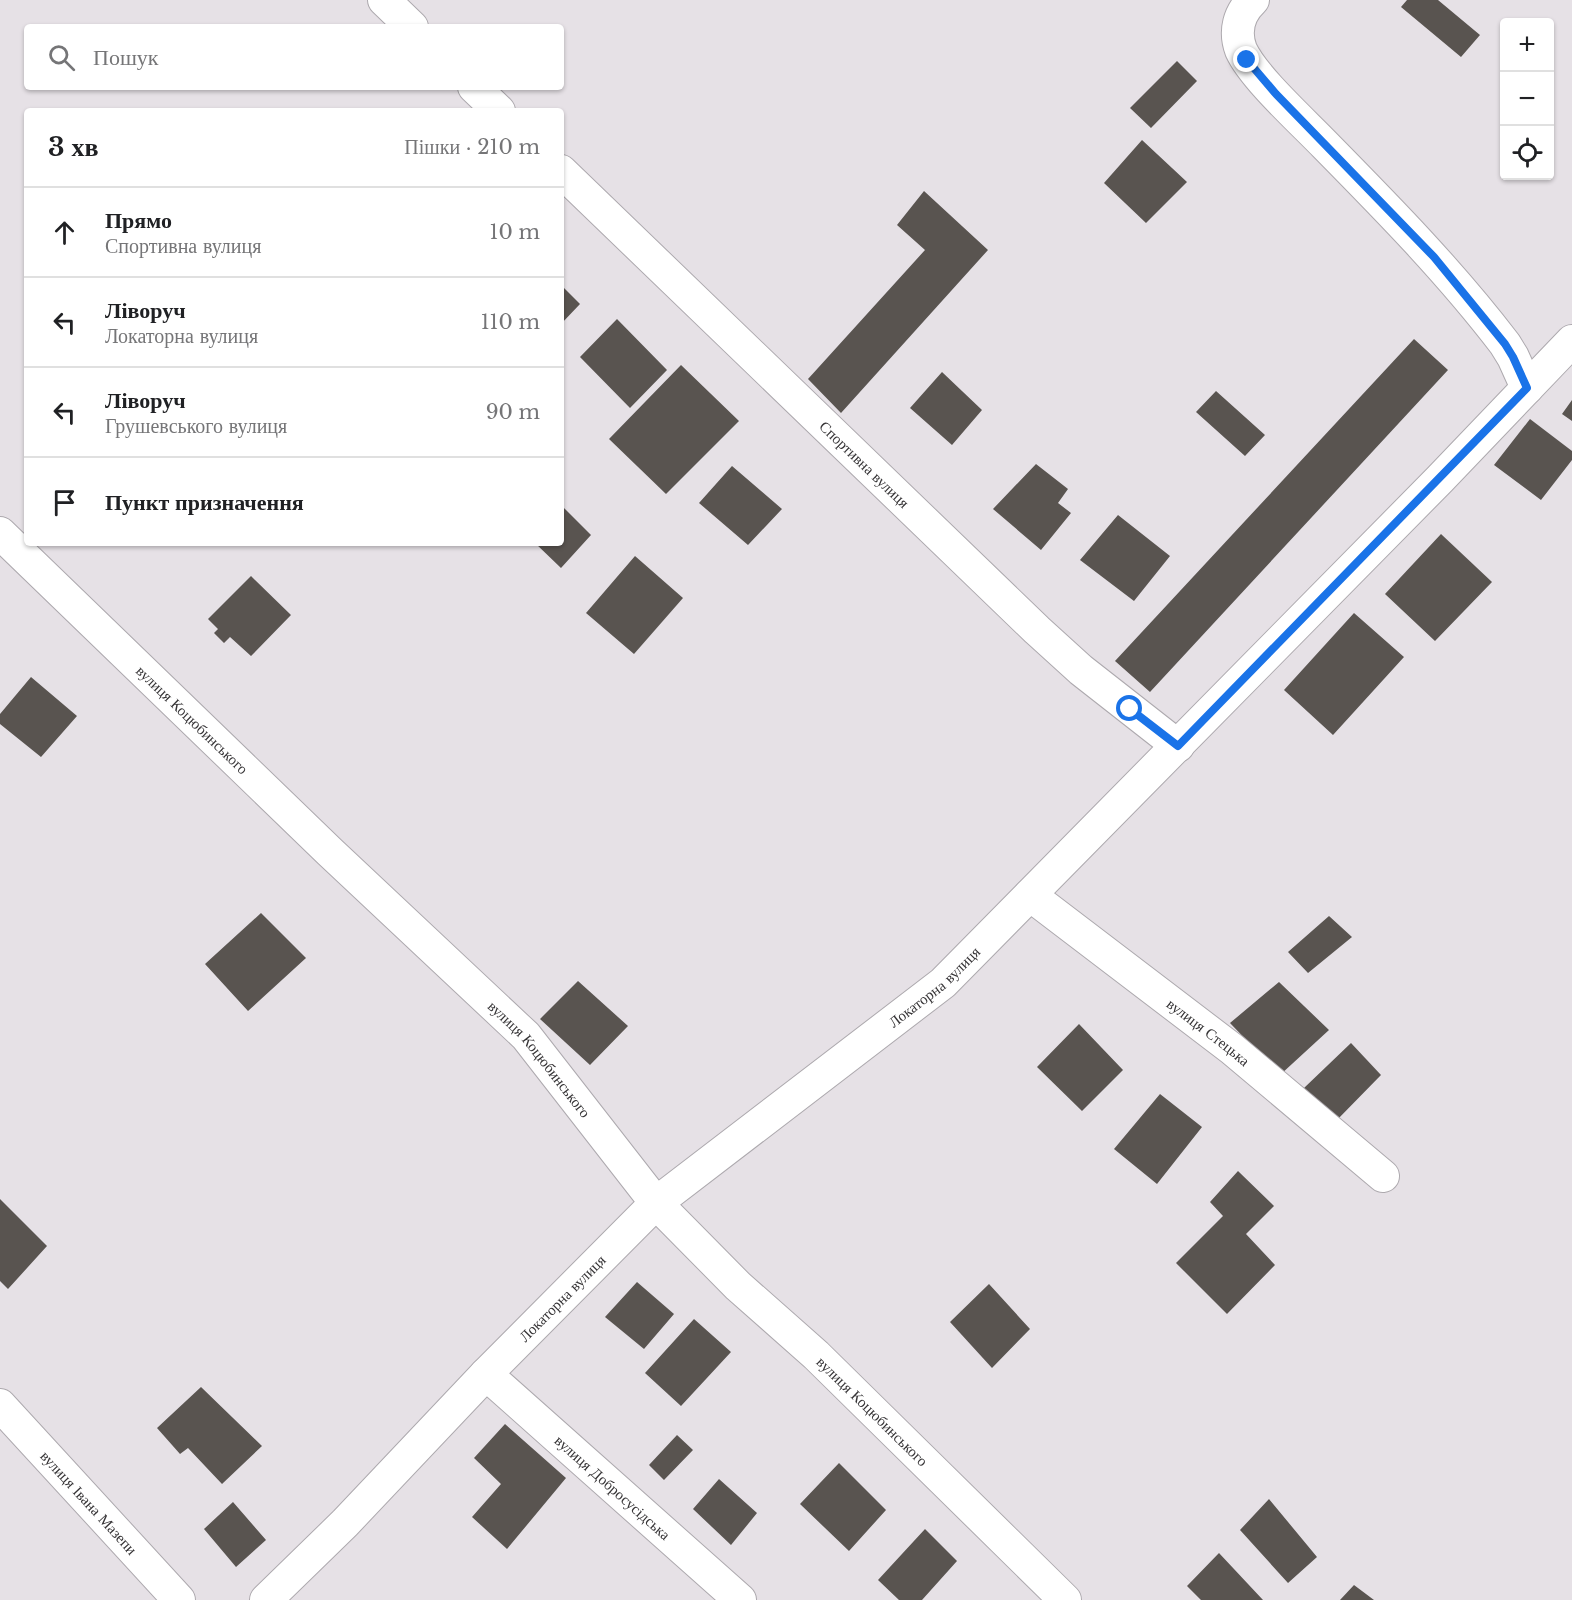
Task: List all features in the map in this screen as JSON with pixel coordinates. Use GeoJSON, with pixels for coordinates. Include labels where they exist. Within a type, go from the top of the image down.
{"type":"FeatureCollection","features":[{"type":"Feature","properties":{"kind":"street"},"geometry":{"type":"LineString","coordinates":[[384,0],[409,24]]}},
{"type":"Feature","properties":{"kind":"street"},"geometry":{"type":"LineString","coordinates":[[1253,0],[1240,17],[1238,27],[1240,43],[1247,60],[1276,94],[1434,257],[1505,344],[1527,388]]}},
{"type":"Feature","properties":{"kind":"street"},"geometry":{"type":"LineString","coordinates":[[477,90],[496,108]]}},
{"type":"Feature","properties":{"kind":"street","name":"Спортивна вулиця"},"geometry":{"type":"LineString","coordinates":[[564,174],[1036,630],[1081,670],[1178,746]]}},
{"type":"Feature","properties":{"kind":"street","name":"Локаторна вулиця"},"geometry":{"type":"LineString","coordinates":[[266,1600],[345,1523],[486,1374],[656,1203],[943,983],[1178,746],[1572,341]]}},
{"type":"Feature","properties":{"kind":"street","name":"вулиця Коцюбинського"},"geometry":{"type":"LineString","coordinates":[[0,533],[330,852],[526,1036],[656,1203],[738,1286],[816,1355],[1065,1600]]}},
{"type":"Feature","properties":{"kind":"street","name":"вулиця Стецька"},"geometry":{"type":"LineString","coordinates":[[1030,895],[1232,1049],[1383,1176]]}},
{"type":"Feature","properties":{"kind":"street","name":"вулиця Добросусідська"},"geometry":{"type":"LineString","coordinates":[[486,1374],[740,1600]]}},
{"type":"Feature","properties":{"kind":"street","name":"вулиця Івана Мазепи"},"geometry":{"type":"LineString","coordinates":[[0,1405],[179,1600]]}},
{"type":"Feature","properties":{"kind":"building"},"geometry":{"type":"Polygon","coordinates":[[[1407,0],[1438,0],[1480,35],[1461,57],[1401,7],[1407,0]]]}},
{"type":"Feature","properties":{"kind":"building"},"geometry":{"type":"Polygon","coordinates":[[[1177,61],[1197,81],[1151,128],[1130,108],[1177,61]]]}},
{"type":"Feature","properties":{"kind":"building"},"geometry":{"type":"Polygon","coordinates":[[[1142,140],[1187,182],[1146,223],[1104,183],[1142,140]]]}},
{"type":"Feature","properties":{"kind":"building"},"geometry":{"type":"Polygon","coordinates":[[[924,191],[988,250],[841,413],[808,379],[925,250],[897,225],[924,191]]]}},
{"type":"Feature","properties":{"kind":"building"},"geometry":{"type":"Polygon","coordinates":[[[564,288],[580,304],[564,321],[564,288]]]}},
{"type":"Feature","properties":{"kind":"building"},"geometry":{"type":"Polygon","coordinates":[[[617,319],[667,370],[630,408],[580,357],[617,319]]]}},
{"type":"Feature","properties":{"kind":"building"},"geometry":{"type":"Polygon","coordinates":[[[1414,339],[1448,370],[1150,692],[1115,661],[1414,339]]]}},
{"type":"Feature","properties":{"kind":"building"},"geometry":{"type":"Polygon","coordinates":[[[681,365],[739,421],[666,494],[609,439],[681,365]]]}},
{"type":"Feature","properties":{"kind":"building"},"geometry":{"type":"Polygon","coordinates":[[[942,372],[982,410],[952,445],[910,408],[942,372]]]}},
{"type":"Feature","properties":{"kind":"building"},"geometry":{"type":"Polygon","coordinates":[[[1216,391],[1265,435],[1245,456],[1196,412],[1216,391]]]}},
{"type":"Feature","properties":{"kind":"building"},"geometry":{"type":"Polygon","coordinates":[[[1572,400],[1572,421],[1562,414],[1572,400]]]}},
{"type":"Feature","properties":{"kind":"building"},"geometry":{"type":"Polygon","coordinates":[[[1530,419],[1572,451],[1572,460],[1541,500],[1494,465],[1530,419]]]}},
{"type":"Feature","properties":{"kind":"building"},"geometry":{"type":"Polygon","coordinates":[[[1036,464],[1068,489],[1058,503],[1071,513],[1041,550],[993,509],[1036,464]]]}},
{"type":"Feature","properties":{"kind":"building"},"geometry":{"type":"Polygon","coordinates":[[[732,466],[782,509],[748,545],[699,503],[732,466]]]}},
{"type":"Feature","properties":{"kind":"building"},"geometry":{"type":"Polygon","coordinates":[[[564,508],[591,535],[561,568],[538,546],[564,546],[564,508]]]}},
{"type":"Feature","properties":{"kind":"building"},"geometry":{"type":"Polygon","coordinates":[[[1118,515],[1170,556],[1134,601],[1080,560],[1118,515]]]}},
{"type":"Feature","properties":{"kind":"building"},"geometry":{"type":"Polygon","coordinates":[[[1441,534],[1492,582],[1435,641],[1385,594],[1441,534]]]}},
{"type":"Feature","properties":{"kind":"building"},"geometry":{"type":"Polygon","coordinates":[[[635,556],[683,598],[634,654],[586,613],[635,556]]]}},
{"type":"Feature","properties":{"kind":"building"},"geometry":{"type":"Polygon","coordinates":[[[251,576],[291,615],[251,656],[230,637],[224,643],[214,633],[218,629],[208,619],[251,576]]]}},
{"type":"Feature","properties":{"kind":"building"},"geometry":{"type":"Polygon","coordinates":[[[1354,613],[1404,657],[1333,735],[1284,690],[1354,613]]]}},
{"type":"Feature","properties":{"kind":"building"},"geometry":{"type":"Polygon","coordinates":[[[31,677],[77,716],[41,757],[0,724],[0,714],[31,677]]]}},
{"type":"Feature","properties":{"kind":"building"},"geometry":{"type":"Polygon","coordinates":[[[261,913],[306,958],[248,1011],[205,964],[261,913]]]}},
{"type":"Feature","properties":{"kind":"building"},"geometry":{"type":"Polygon","coordinates":[[[1329,916],[1352,937],[1308,973],[1288,952],[1329,916]]]}},
{"type":"Feature","properties":{"kind":"building"},"geometry":{"type":"Polygon","coordinates":[[[578,981],[628,1026],[590,1065],[540,1019],[578,981]]]}},
{"type":"Feature","properties":{"kind":"building"},"geometry":{"type":"Polygon","coordinates":[[[1279,982],[1329,1030],[1280,1075],[1230,1023],[1279,982]]]}},
{"type":"Feature","properties":{"kind":"building"},"geometry":{"type":"Polygon","coordinates":[[[1079,1024],[1123,1070],[1082,1111],[1037,1067],[1079,1024]]]}},
{"type":"Feature","properties":{"kind":"building"},"geometry":{"type":"Polygon","coordinates":[[[1351,1043],[1381,1075],[1336,1121],[1304,1088],[1351,1043]]]}},
{"type":"Feature","properties":{"kind":"building"},"geometry":{"type":"Polygon","coordinates":[[[1160,1094],[1202,1127],[1157,1184],[1114,1149],[1160,1094]]]}},
{"type":"Feature","properties":{"kind":"building"},"geometry":{"type":"Polygon","coordinates":[[[1238,1171],[1274,1206],[1246,1234],[1275,1265],[1227,1314],[1176,1263],[1223,1216],[1210,1202],[1238,1171]]]}},
{"type":"Feature","properties":{"kind":"building"},"geometry":{"type":"Polygon","coordinates":[[[0,1199],[47,1246],[8,1289],[0,1281],[0,1199]]]}},
{"type":"Feature","properties":{"kind":"building"},"geometry":{"type":"Polygon","coordinates":[[[637,1282],[674,1314],[644,1349],[605,1317],[637,1282]]]}},
{"type":"Feature","properties":{"kind":"building"},"geometry":{"type":"Polygon","coordinates":[[[989,1284],[1030,1329],[992,1368],[950,1322],[989,1284]]]}},
{"type":"Feature","properties":{"kind":"building"},"geometry":{"type":"Polygon","coordinates":[[[694,1319],[731,1352],[681,1406],[645,1373],[694,1319]]]}},
{"type":"Feature","properties":{"kind":"building"},"geometry":{"type":"Polygon","coordinates":[[[201,1387],[262,1446],[222,1484],[188,1448],[180,1454],[157,1428],[201,1387]]]}},
{"type":"Feature","properties":{"kind":"building"},"geometry":{"type":"Polygon","coordinates":[[[505,1424],[566,1478],[507,1549],[472,1517],[501,1484],[474,1458],[505,1424]]]}},
{"type":"Feature","properties":{"kind":"building"},"geometry":{"type":"Polygon","coordinates":[[[677,1435],[693,1450],[664,1480],[649,1465],[677,1435]]]}},
{"type":"Feature","properties":{"kind":"building"},"geometry":{"type":"Polygon","coordinates":[[[839,1463],[886,1510],[849,1551],[800,1504],[839,1463]]]}},
{"type":"Feature","properties":{"kind":"building"},"geometry":{"type":"Polygon","coordinates":[[[719,1479],[757,1513],[731,1545],[693,1509],[719,1479]]]}},
{"type":"Feature","properties":{"kind":"building"},"geometry":{"type":"Polygon","coordinates":[[[1269,1499],[1317,1557],[1288,1583],[1240,1530],[1269,1499]]]}},
{"type":"Feature","properties":{"kind":"building"},"geometry":{"type":"Polygon","coordinates":[[[233,1502],[266,1540],[236,1567],[204,1529],[233,1502]]]}},
{"type":"Feature","properties":{"kind":"building"},"geometry":{"type":"Polygon","coordinates":[[[925,1529],[957,1561],[922,1600],[899,1600],[878,1580],[925,1529]]]}},
{"type":"Feature","properties":{"kind":"building"},"geometry":{"type":"Polygon","coordinates":[[[1219,1553],[1263,1600],[1201,1600],[1187,1586],[1219,1553]]]}},
{"type":"Feature","properties":{"kind":"building"},"geometry":{"type":"Polygon","coordinates":[[[1354,1585],[1374,1600],[1340,1600],[1354,1585]]]}},
{"type":"Feature","properties":{"kind":"route"},"geometry":{"type":"LineString","coordinates":[[1130,709],[1178,746],[1527,388],[1505,344],[1434,257],[1276,94],[1247,60]]}}]}
